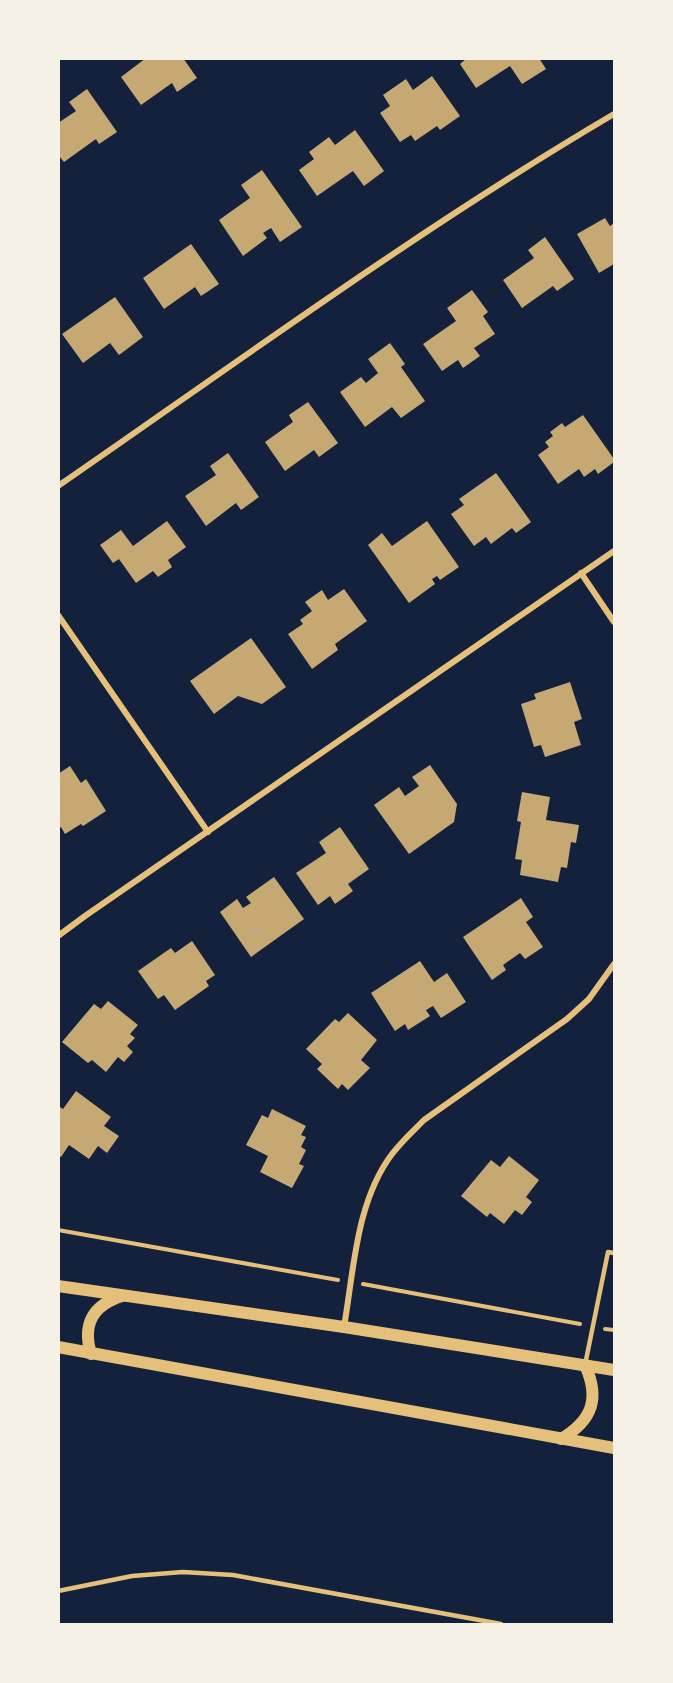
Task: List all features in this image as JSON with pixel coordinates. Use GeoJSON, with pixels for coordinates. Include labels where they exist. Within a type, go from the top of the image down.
{"type":"FeatureCollection","features":[{"type":"Feature","properties":{"kind":"main road"},"geometry":{"type":"LineString","coordinates":[[58,1286],[344,1327],[615,1370]]}},
{"type":"Feature","properties":{"kind":"main road"},"geometry":{"type":"LineString","coordinates":[[91,1354],[87,1333],[89,1323],[101,1305],[123,1296]]}},
{"type":"Feature","properties":{"kind":"main road"},"geometry":{"type":"LineString","coordinates":[[58,1347],[615,1449]]}},
{"type":"Feature","properties":{"kind":"main road"},"geometry":{"type":"LineString","coordinates":[[561,1439],[575,1431],[591,1407],[594,1394],[592,1381],[585,1365]]}},
{"type":"Feature","properties":{"kind":"street"},"geometry":{"type":"LineString","coordinates":[[58,486],[415,239],[615,114]]}},
{"type":"Feature","properties":{"kind":"street"},"geometry":{"type":"LineString","coordinates":[[58,936],[581,573],[615,552]]}},
{"type":"Feature","properties":{"kind":"street"},"geometry":{"type":"LineString","coordinates":[[581,573],[615,622]]}},
{"type":"Feature","properties":{"kind":"street"},"geometry":{"type":"LineString","coordinates":[[58,615],[208,832]]}},
{"type":"Feature","properties":{"kind":"street"},"geometry":{"type":"LineString","coordinates":[[344,1327],[363,1215],[381,1172],[392,1155],[406,1137],[424,1120],[567,1019],[589,999],[615,964]]}},
{"type":"Feature","properties":{"kind":"lane"},"geometry":{"type":"LineString","coordinates":[[585,1365],[608,1252],[615,1253]]}},
{"type":"Feature","properties":{"kind":"lane"},"geometry":{"type":"LineString","coordinates":[[58,1590],[132,1576],[183,1572],[233,1575],[501,1624]]}},
{"type":"Feature","properties":{"kind":"path"},"geometry":{"type":"LineString","coordinates":[[58,1230],[336,1280]]}},
{"type":"Feature","properties":{"kind":"path"},"geometry":{"type":"LineString","coordinates":[[368,1285],[581,1324]]}},
{"type":"Feature","properties":{"kind":"path"},"geometry":{"type":"LineString","coordinates":[[606,1329],[615,1330]]}},
{"type":"Feature","properties":{"kind":"building"},"geometry":{"type":"Polygon","coordinates":[[[146,58],[183,58],[197,78],[177,92],[172,83],[141,105],[121,77],[146,58]]]}},
{"type":"Feature","properties":{"kind":"building"},"geometry":{"type":"Polygon","coordinates":[[[467,58],[539,58],[546,69],[522,84],[510,66],[476,88],[460,64],[467,58]]]}},
{"type":"Feature","properties":{"kind":"building"},"geometry":{"type":"Polygon","coordinates":[[[432,76],[460,116],[440,130],[437,126],[415,141],[411,135],[400,142],[380,113],[390,106],[383,95],[406,79],[413,90],[432,76]]]}},
{"type":"Feature","properties":{"kind":"building"},"geometry":{"type":"Polygon","coordinates":[[[87,89],[117,132],[99,144],[96,139],[64,162],[58,155],[58,123],[76,111],[69,102],[87,89]]]}},
{"type":"Feature","properties":{"kind":"building"},"geometry":{"type":"Polygon","coordinates":[[[355,130],[384,171],[364,186],[353,171],[317,196],[299,170],[314,159],[309,152],[329,137],[335,145],[355,130]]]}},
{"type":"Feature","properties":{"kind":"building"},"geometry":{"type":"Polygon","coordinates":[[[262,170],[302,227],[280,242],[271,228],[263,233],[267,238],[243,256],[219,220],[250,198],[241,185],[262,170]]]}},
{"type":"Feature","properties":{"kind":"building"},"geometry":{"type":"Polygon","coordinates":[[[605,218],[610,226],[614,223],[614,264],[599,273],[577,234],[605,218]]]}},
{"type":"Feature","properties":{"kind":"building"},"geometry":{"type":"Polygon","coordinates":[[[545,237],[574,279],[557,291],[553,286],[522,308],[503,280],[534,258],[528,250],[545,237]]]}},
{"type":"Feature","properties":{"kind":"building"},"geometry":{"type":"Polygon","coordinates":[[[191,244],[219,284],[201,296],[195,287],[164,309],[143,278],[191,244]]]}},
{"type":"Feature","properties":{"kind":"building"},"geometry":{"type":"Polygon","coordinates":[[[472,290],[488,312],[483,316],[495,334],[474,348],[480,356],[463,368],[458,360],[442,371],[423,344],[456,321],[447,308],[472,290]]]}},
{"type":"Feature","properties":{"kind":"building"},"geometry":{"type":"Polygon","coordinates":[[[115,297],[143,337],[119,355],[110,343],[83,363],[62,334],[115,297]]]}},
{"type":"Feature","properties":{"kind":"building"},"geometry":{"type":"Polygon","coordinates":[[[390,343],[405,364],[401,367],[425,401],[401,418],[392,407],[365,427],[340,392],[361,377],[366,383],[378,373],[368,359],[390,343]]]}},
{"type":"Feature","properties":{"kind":"building"},"geometry":{"type":"Polygon","coordinates":[[[308,402],[338,443],[319,457],[314,450],[285,471],[265,442],[293,422],[289,415],[308,402]]]}},
{"type":"Feature","properties":{"kind":"building"},"geometry":{"type":"Polygon","coordinates":[[[583,415],[614,462],[598,474],[595,469],[584,477],[579,469],[558,484],[538,455],[549,447],[545,442],[553,436],[550,432],[562,423],[565,427],[583,415]]]}},
{"type":"Feature","properties":{"kind":"building"},"geometry":{"type":"Polygon","coordinates":[[[228,453],[259,497],[241,510],[236,503],[206,526],[185,496],[216,475],[210,466],[228,453]]]}},
{"type":"Feature","properties":{"kind":"building"},"geometry":{"type":"Polygon","coordinates":[[[496,473],[531,522],[516,533],[512,528],[491,544],[486,537],[474,546],[451,514],[464,505],[459,499],[496,473]]]}},
{"type":"Feature","properties":{"kind":"building"},"geometry":{"type":"Polygon","coordinates":[[[167,521],[186,547],[168,560],[172,567],[158,577],[153,571],[136,583],[119,559],[113,563],[100,545],[121,530],[133,546],[167,521]]]}},
{"type":"Feature","properties":{"kind":"building"},"geometry":{"type":"Polygon","coordinates":[[[427,521],[459,567],[440,580],[437,576],[432,579],[435,584],[409,603],[368,545],[382,533],[392,546],[427,521]]]}},
{"type":"Feature","properties":{"kind":"building"},"geometry":{"type":"Polygon","coordinates":[[[344,589],[367,621],[335,644],[338,650],[312,669],[288,634],[303,624],[300,620],[312,611],[305,602],[322,590],[328,600],[344,589]]]}},
{"type":"Feature","properties":{"kind":"building"},"geometry":{"type":"Polygon","coordinates":[[[251,638],[286,687],[262,704],[238,696],[214,714],[190,681],[251,638]]]}},
{"type":"Feature","properties":{"kind":"building"},"geometry":{"type":"Polygon","coordinates":[[[570,682],[582,719],[574,722],[581,745],[545,757],[541,745],[534,747],[521,704],[536,699],[534,694],[570,682]]]}},
{"type":"Feature","properties":{"kind":"building"},"geometry":{"type":"Polygon","coordinates":[[[430,765],[457,804],[454,822],[409,854],[374,805],[399,787],[405,796],[419,786],[412,777],[430,765]]]}},
{"type":"Feature","properties":{"kind":"building"},"geometry":{"type":"Polygon","coordinates":[[[70,766],[81,783],[86,779],[106,811],[83,826],[81,824],[65,834],[61,827],[58,829],[58,774],[70,766]]]}},
{"type":"Feature","properties":{"kind":"building"},"geometry":{"type":"Polygon","coordinates":[[[522,792],[550,797],[546,820],[579,825],[576,843],[571,842],[567,868],[561,867],[558,882],[520,875],[522,860],[515,859],[521,822],[517,821],[522,792]]]}},
{"type":"Feature","properties":{"kind":"building"},"geometry":{"type":"Polygon","coordinates":[[[340,827],[369,869],[348,884],[353,891],[335,904],[330,896],[318,905],[296,873],[326,853],[319,842],[340,827]]]}},
{"type":"Feature","properties":{"kind":"building"},"geometry":{"type":"Polygon","coordinates":[[[274,877],[304,919],[251,957],[220,912],[237,899],[243,908],[251,903],[246,897],[274,877]]]}},
{"type":"Feature","properties":{"kind":"building"},"geometry":{"type":"Polygon","coordinates":[[[521,898],[533,917],[526,922],[543,947],[525,959],[520,953],[503,965],[506,970],[492,980],[463,937],[521,898]]]}},
{"type":"Feature","properties":{"kind":"building"},"geometry":{"type":"Polygon","coordinates":[[[192,941],[215,975],[206,981],[209,986],[175,1010],[164,995],[158,999],[138,971],[171,948],[175,953],[192,941]]]}},
{"type":"Feature","properties":{"kind":"building"},"geometry":{"type":"Polygon","coordinates":[[[420,961],[434,982],[447,973],[466,1002],[441,1018],[433,1006],[426,1010],[430,1016],[408,1030],[405,1024],[395,1031],[371,993],[420,961]]]}},
{"type":"Feature","properties":{"kind":"building"},"geometry":{"type":"Polygon","coordinates":[[[108,1001],[138,1025],[130,1034],[135,1038],[127,1046],[133,1052],[124,1062],[118,1057],[106,1072],[92,1060],[88,1063],[62,1042],[94,1004],[101,1009],[108,1001]]]}},
{"type":"Feature","properties":{"kind":"building"},"geometry":{"type":"Polygon","coordinates":[[[348,1013],[377,1040],[361,1060],[370,1068],[348,1090],[342,1084],[338,1089],[317,1069],[322,1064],[306,1049],[335,1019],[339,1022],[348,1013]]]}},
{"type":"Feature","properties":{"kind":"building"},"geometry":{"type":"Polygon","coordinates":[[[76,1091],[111,1117],[104,1126],[119,1136],[107,1153],[98,1146],[89,1159],[69,1145],[61,1157],[58,1155],[58,1106],[63,1109],[76,1091]]]}},
{"type":"Feature","properties":{"kind":"building"},"geometry":{"type":"Polygon","coordinates":[[[272,1109],[306,1126],[301,1135],[306,1137],[301,1147],[306,1150],[299,1164],[304,1166],[292,1188],[260,1172],[268,1156],[246,1145],[262,1115],[268,1118],[272,1109]]]}},
{"type":"Feature","properties":{"kind":"building"},"geometry":{"type":"Polygon","coordinates":[[[509,1156],[539,1180],[526,1197],[532,1202],[522,1215],[515,1210],[504,1224],[490,1213],[487,1217],[461,1196],[491,1160],[500,1167],[509,1156]]]}}]}
